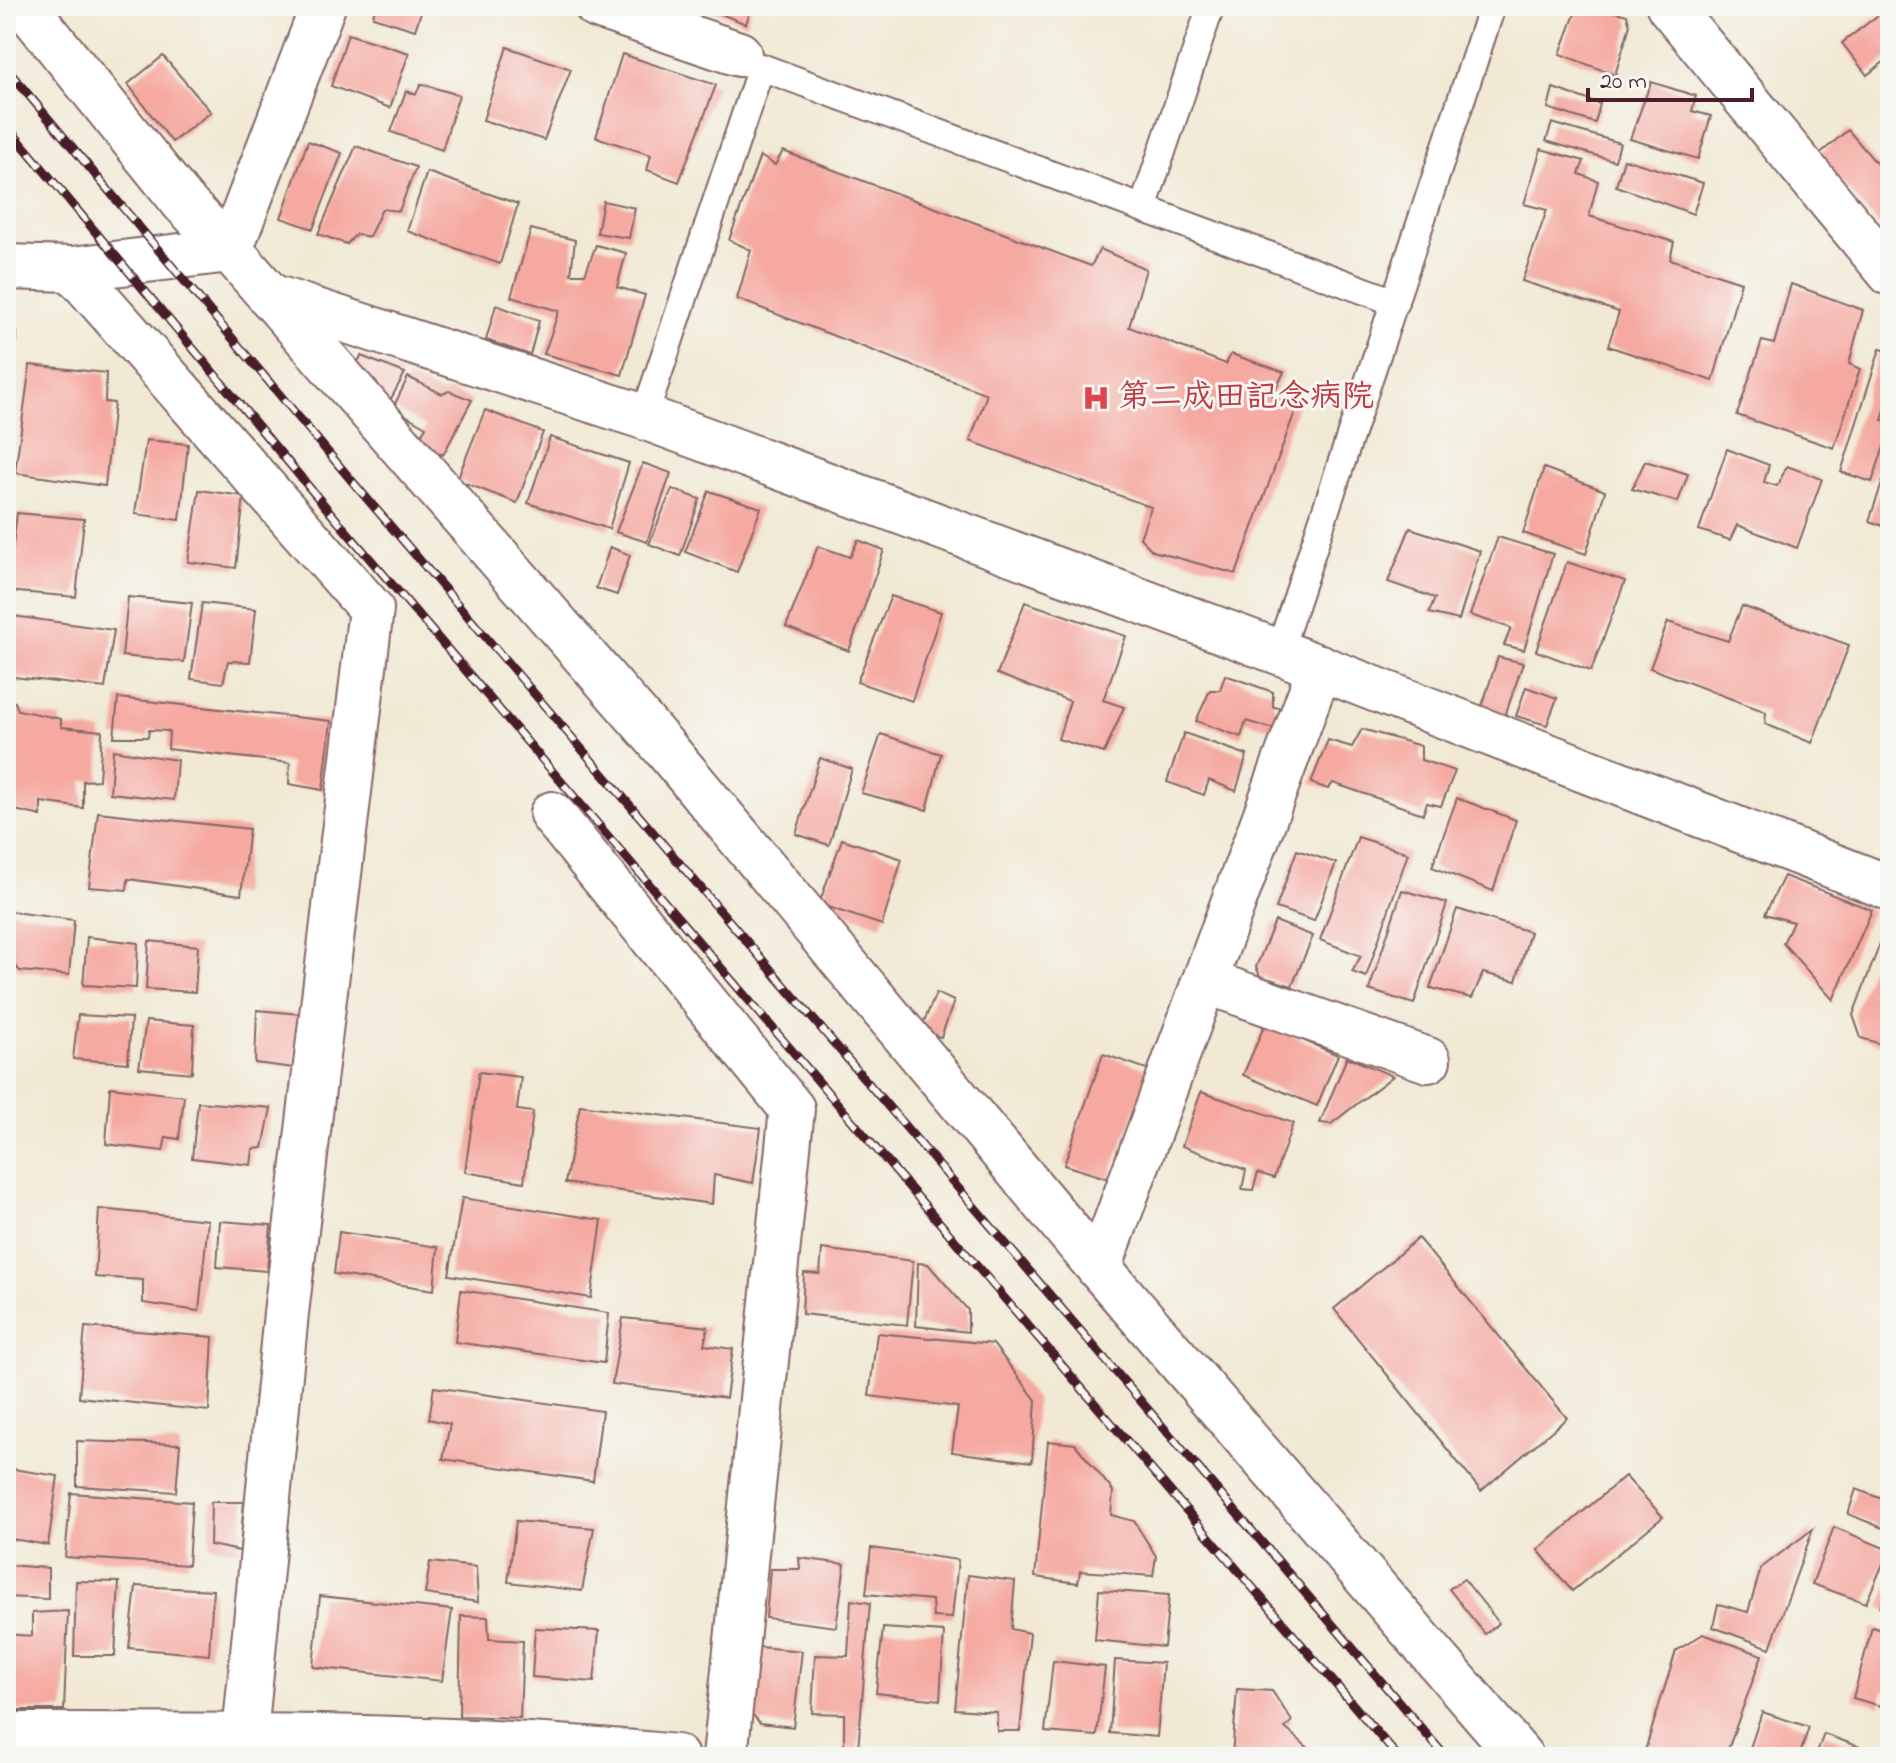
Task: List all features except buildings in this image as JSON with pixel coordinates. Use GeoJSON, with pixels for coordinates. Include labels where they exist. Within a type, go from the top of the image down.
{"type":"FeatureCollection","features":[{"type":"Feature","properties":{"kind":"street"},"geometry":{"type":"LineString","coordinates":[[25,6],[183,202],[230,250],[654,735],[1099,1268],[1521,1757]]}},
{"type":"Feature","properties":{"kind":"street"},"geometry":{"type":"LineString","coordinates":[[230,250],[323,6]]}},
{"type":"Feature","properties":{"kind":"street"},"geometry":{"type":"LineString","coordinates":[[597,6],[739,54]]}},
{"type":"Feature","properties":{"kind":"street"},"geometry":{"type":"LineString","coordinates":[[1669,6],[1890,273]]}},
{"type":"Feature","properties":{"kind":"street"},"geometry":{"type":"LineString","coordinates":[[6,267],[72,269],[230,250]]}},
{"type":"Feature","properties":{"kind":"street"},"geometry":{"type":"LineString","coordinates":[[72,269],[371,609],[286,1313],[245,1735]]}},
{"type":"Feature","properties":{"kind":"street"},"geometry":{"type":"LineString","coordinates":[[270,296],[644,417],[1320,667],[1890,888]]}},
{"type":"Feature","properties":{"kind":"street"},"geometry":{"type":"LineString","coordinates":[[1099,1268],[1320,667]]}},
{"type":"Feature","properties":{"kind":"street"},"geometry":{"type":"LineString","coordinates":[[552,814],[792,1109],[725,1757]]}},
{"type":"Feature","properties":{"kind":"street"},"geometry":{"type":"LineString","coordinates":[[1205,981],[1428,1060]]}},
{"type":"Feature","properties":{"kind":"street"},"geometry":{"type":"LineString","coordinates":[[6,1735],[245,1735],[676,1757]]}},
{"type":"Feature","properties":{"kind":"lane"},"geometry":{"type":"LineString","coordinates":[[1143,208],[1211,6]]}},
{"type":"Feature","properties":{"kind":"lane"},"geometry":{"type":"LineString","coordinates":[[1279,652],[1492,6]]}},
{"type":"Feature","properties":{"kind":"lane"},"geometry":{"type":"LineString","coordinates":[[644,417],[761,67],[1395,302]]}},
{"type":"Feature","properties":{"kind":"railway"},"geometry":{"type":"LineString","coordinates":[[6,68],[357,487],[1446,1757]]}},
{"type":"Feature","properties":{"kind":"railway"},"geometry":{"type":"LineString","coordinates":[[6,125],[329,511],[1398,1757]]}},
{"type":"Feature","properties":{"kind":"place","name":"第二成田記念病院"},"geometry":{"type":"Point","coordinates":[1096,398]}}]}
